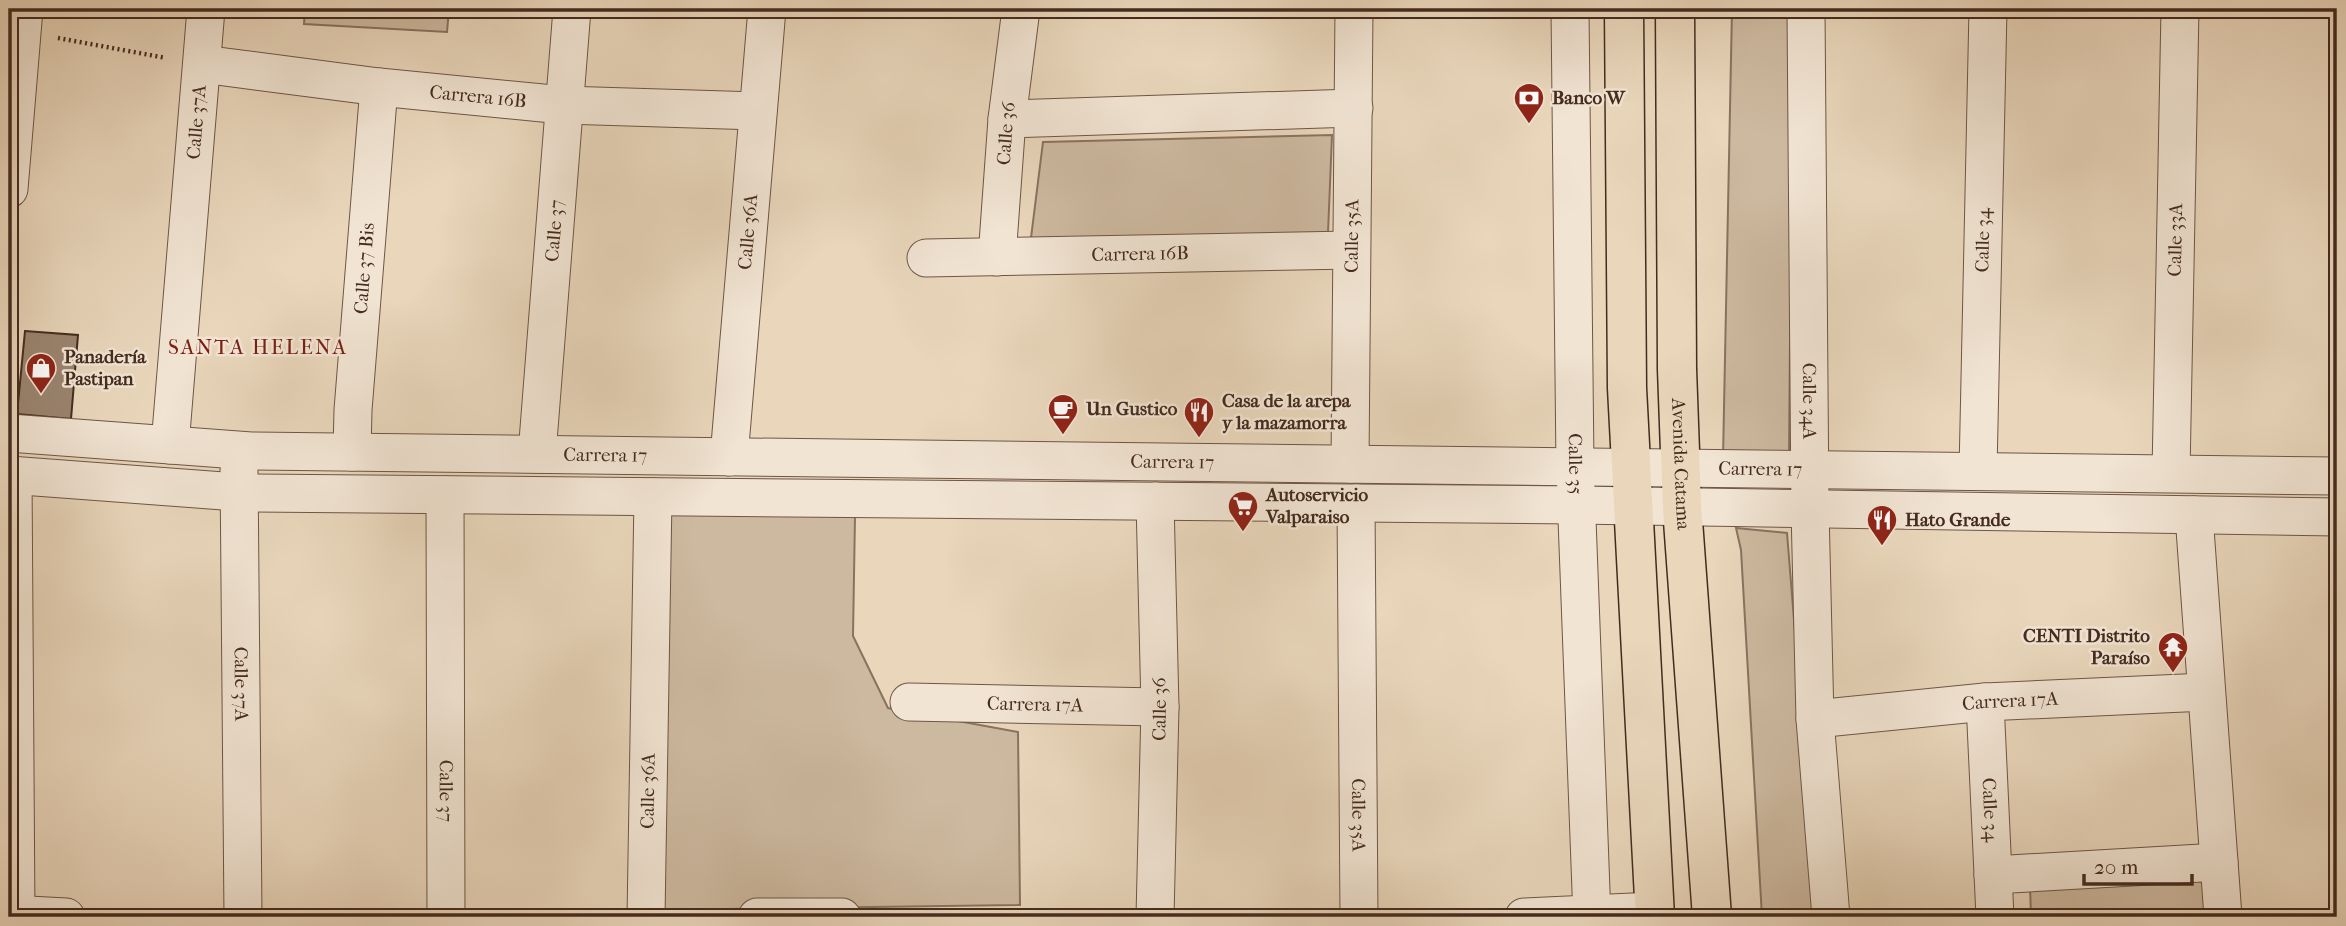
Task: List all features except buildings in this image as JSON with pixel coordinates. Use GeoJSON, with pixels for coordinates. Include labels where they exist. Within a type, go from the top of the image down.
{"type":"FeatureCollection","features":[{"type":"Feature","properties":{"kind":"main road"},"geometry":{"type":"LineString","coordinates":[[1624,9],[1627,388],[1655,914]]}},
{"type":"Feature","properties":{"kind":"main road","name":"Avenida Catama"},"geometry":{"type":"LineString","coordinates":[[1675,9],[1677,369],[1682,507],[1712,917]]}},
{"type":"Feature","properties":{"kind":"street","name":"Calle 37A"},"geometry":{"type":"LineString","coordinates":[[170,445],[206,9]]}},
{"type":"Feature","properties":{"kind":"street","name":"Calle 37"},"geometry":{"type":"LineString","coordinates":[[537,454],[572,9]]}},
{"type":"Feature","properties":{"kind":"street","name":"Calle 36A"},"geometry":{"type":"LineString","coordinates":[[729,457],[767,9]]}},
{"type":"Feature","properties":{"kind":"street","name":"Calle 36"},"geometry":{"type":"LineString","coordinates":[[997,257],[1007,119],[1021,9]]}},
{"type":"Feature","properties":{"kind":"street","name":"Calle 35A"},"geometry":{"type":"LineString","coordinates":[[1350,464],[1354,9]]}},
{"type":"Feature","properties":{"kind":"street","name":"Calle 35"},"geometry":{"type":"LineString","coordinates":[[1570,9],[1575,466],[1592,916]]}},
{"type":"Feature","properties":{"kind":"street","name":"Calle 34A"},"geometry":{"type":"LineString","coordinates":[[1806,9],[1810,509],[1815,719],[1831,917]]}},
{"type":"Feature","properties":{"kind":"street","name":"Calle 34"},"geometry":{"type":"LineString","coordinates":[[1978,471],[1988,9]]}},
{"type":"Feature","properties":{"kind":"street","name":"Calle 33A"},"geometry":{"type":"LineString","coordinates":[[2171,473],[2180,9]]}},
{"type":"Feature","properties":{"kind":"street"},"geometry":{"type":"LineString","coordinates":[[9,189],[18,24]]}},
{"type":"Feature","properties":{"kind":"street","name":"Carrera 16B"},"geometry":{"type":"LineString","coordinates":[[202,64],[379,87],[563,105],[758,111]]}},
{"type":"Feature","properties":{"kind":"street","name":"Calle 37 Bis"},"geometry":{"type":"LineString","coordinates":[[352,452],[353,410],[379,87]]}},
{"type":"Feature","properties":{"kind":"street"},"geometry":{"type":"LineString","coordinates":[[1007,119],[1354,108]]}},
{"type":"Feature","properties":{"kind":"street","name":"Carrera 16B"},"geometry":{"type":"LineString","coordinates":[[926,258],[1351,250]]}},
{"type":"Feature","properties":{"kind":"street","name":"Carrera 17"},"geometry":{"type":"LineString","coordinates":[[9,433],[239,451],[2337,475]]}},
{"type":"Feature","properties":{"kind":"street","name":"Calle 37A"},"geometry":{"type":"LineString","coordinates":[[239,451],[243,917]]}},
{"type":"Feature","properties":{"kind":"street"},"geometry":{"type":"LineString","coordinates":[[11,475],[14,915],[65,917]]}},
{"type":"Feature","properties":{"kind":"street","name":"Carrera 17"},"geometry":{"type":"LineString","coordinates":[[11,475],[239,493],[1576,505],[2337,516]]}},
{"type":"Feature","properties":{"kind":"street","name":"Calle 37"},"geometry":{"type":"LineString","coordinates":[[445,495],[446,917]]}},
{"type":"Feature","properties":{"kind":"street","name":"Calle 36A"},"geometry":{"type":"LineString","coordinates":[[646,917],[653,498]]}},
{"type":"Feature","properties":{"kind":"street","name":"Calle 36"},"geometry":{"type":"LineString","coordinates":[[1155,502],[1160,707],[1155,917]]}},
{"type":"Feature","properties":{"kind":"street","name":"Calle 35A"},"geometry":{"type":"LineString","coordinates":[[1356,503],[1359,917]]}},
{"type":"Feature","properties":{"kind":"street"},"geometry":{"type":"LineString","coordinates":[[2194,514],[2223,917]]}},
{"type":"Feature","properties":{"kind":"street","name":"Carrera 17A"},"geometry":{"type":"LineString","coordinates":[[1815,719],[1984,702],[2206,692]]}},
{"type":"Feature","properties":{"kind":"street","name":"Carrera 17A"},"geometry":{"type":"LineString","coordinates":[[909,702],[1160,707]]}},
{"type":"Feature","properties":{"kind":"street","name":"Calle 34"},"geometry":{"type":"LineString","coordinates":[[1984,702],[1995,917]]}},
{"type":"Feature","properties":{"kind":"street"},"geometry":{"type":"LineString","coordinates":[[1993,875],[2219,862]]}},
{"type":"Feature","properties":{"kind":"street"},"geometry":{"type":"LineString","coordinates":[[1524,917],[1655,914]]}},
{"type":"Feature","properties":{"kind":"street"},"geometry":{"type":"LineString","coordinates":[[757,917],[842,917]]}},
{"type":"Feature","properties":{"kind":"path"},"geometry":{"type":"LineString","coordinates":[[18,24],[202,64]]}},
{"type":"Feature","properties":{"kind":"shaded area"},"geometry":{"type":"Polygon","coordinates":[[[305,9],[449,9],[447,32],[304,24],[305,9]]]}},
{"type":"Feature","properties":{"kind":"shaded area"},"geometry":{"type":"Polygon","coordinates":[[[1732,9],[1793,9],[1789,456],[1723,458],[1732,9]]]}},
{"type":"Feature","properties":{"kind":"shaded area"},"geometry":{"type":"Polygon","coordinates":[[[1332,135],[1328,233],[1030,246],[1043,142],[1332,135]]]}},
{"type":"Feature","properties":{"kind":"shaded area"},"geometry":{"type":"Polygon","coordinates":[[[664,506],[855,516],[853,636],[888,708],[1018,732],[1020,905],[656,910],[664,506]]]}},
{"type":"Feature","properties":{"kind":"shaded area"},"geometry":{"type":"Polygon","coordinates":[[[1736,528],[1787,533],[1818,917],[1762,917],[1741,550],[1736,528]]]}},
{"type":"Feature","properties":{"kind":"shaded area"},"geometry":{"type":"Polygon","coordinates":[[[2209,877],[2213,917],[2031,917],[2030,885],[2209,877]]]}},
{"type":"Feature","properties":{"kind":"place","name":"Banco W"},"geometry":{"type":"Point","coordinates":[1529,125]}},
{"type":"Feature","properties":{"kind":"place","name":"Panadería Pastipan"},"geometry":{"type":"Point","coordinates":[41,395]}},
{"type":"Feature","properties":{"kind":"place","name":"Un Gustico"},"geometry":{"type":"Point","coordinates":[1063,436]}},
{"type":"Feature","properties":{"kind":"place","name":"Casa de la arepa y la mazamorra"},"geometry":{"type":"Point","coordinates":[1199,439]}},
{"type":"Feature","properties":{"kind":"place","name":"Autoservicio Valparaiso"},"geometry":{"type":"Point","coordinates":[1243,533]}},
{"type":"Feature","properties":{"kind":"place","name":"Hato Grande"},"geometry":{"type":"Point","coordinates":[1882,547]}},
{"type":"Feature","properties":{"kind":"place","name":"CENTI Distrito Paraíso"},"geometry":{"type":"Point","coordinates":[2173,674]}},
{"type":"Feature","properties":{"kind":"district","name":"SANTA HELENA"},"geometry":{"type":"Point","coordinates":[258,347]}}]}
